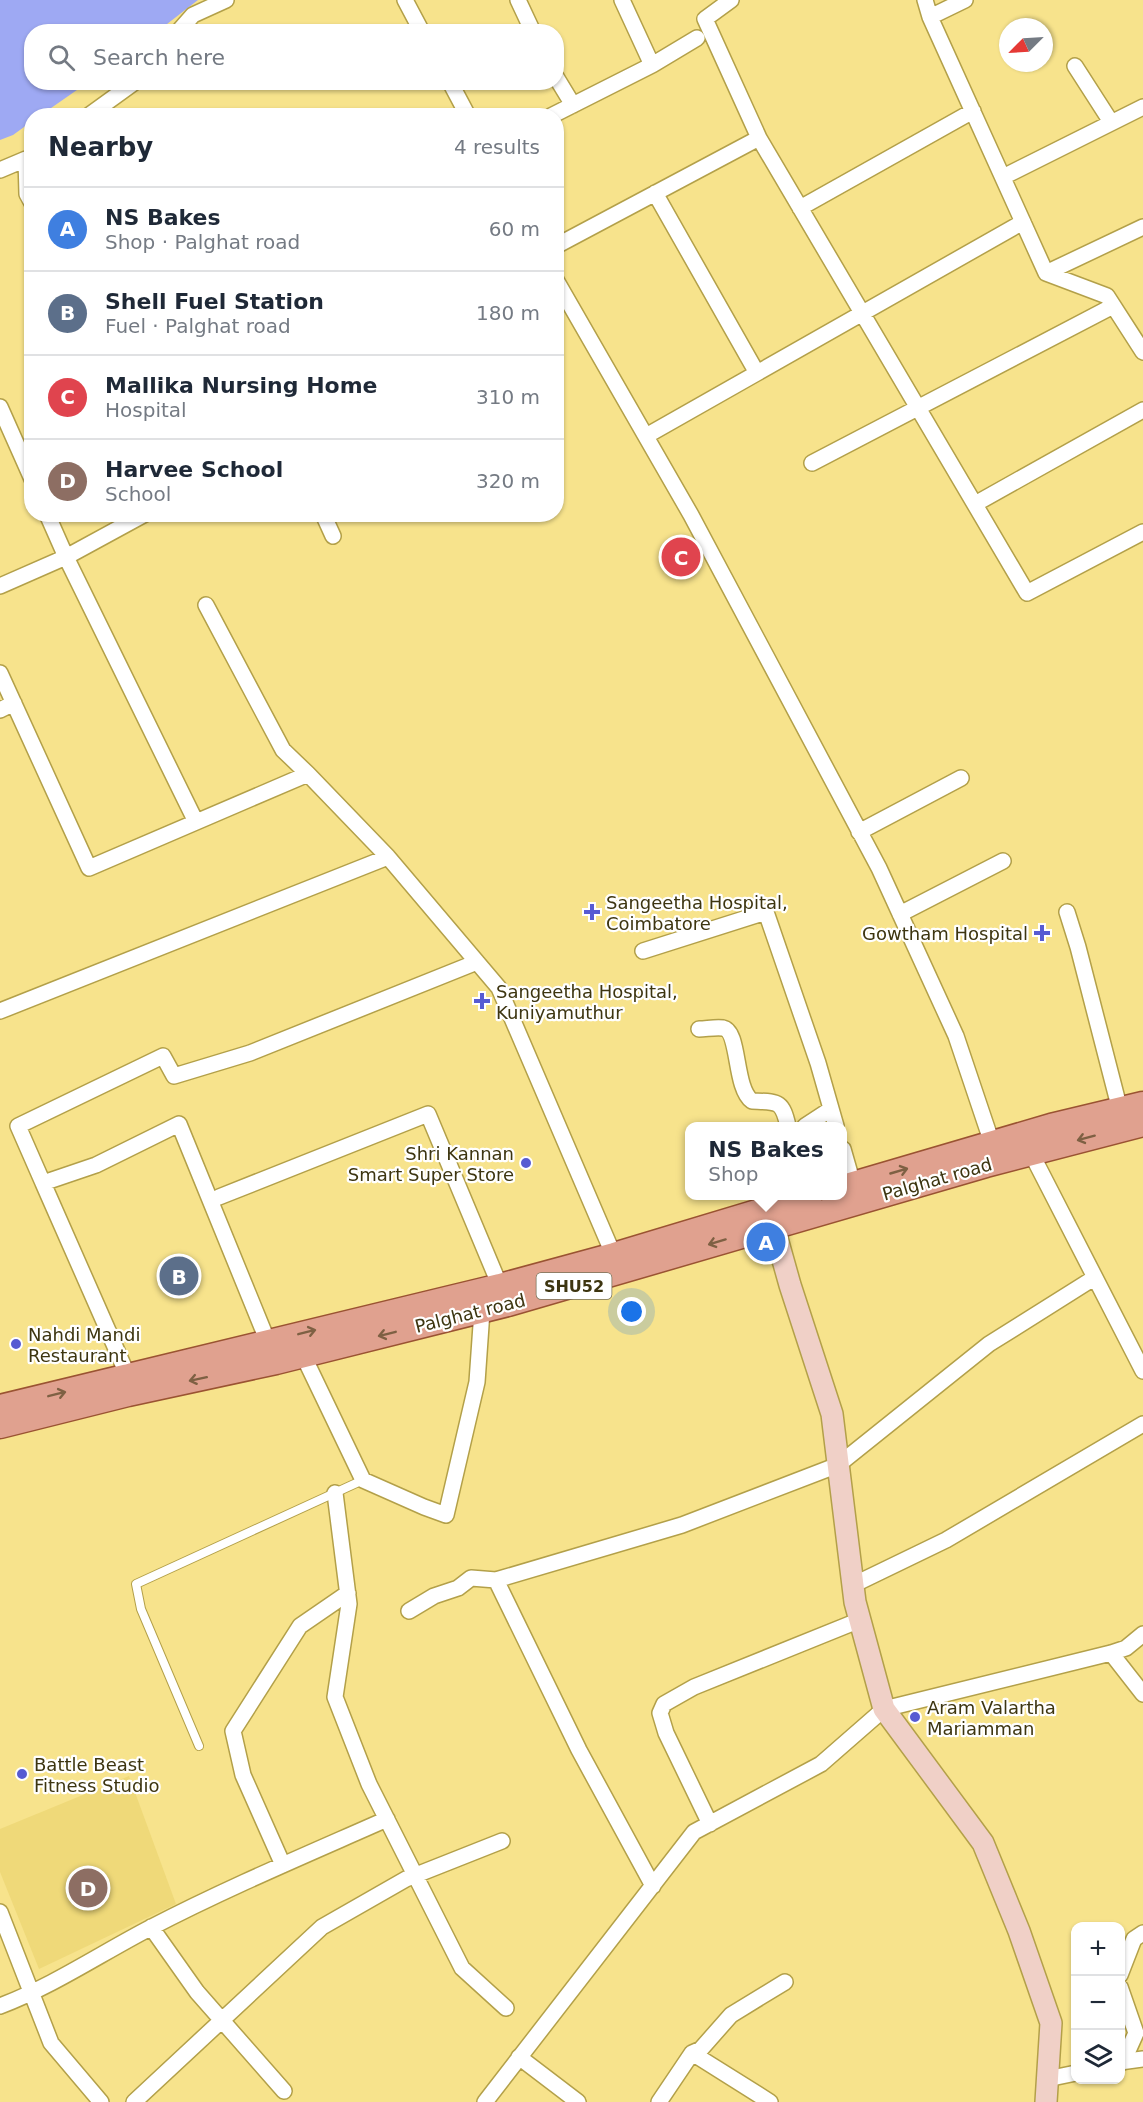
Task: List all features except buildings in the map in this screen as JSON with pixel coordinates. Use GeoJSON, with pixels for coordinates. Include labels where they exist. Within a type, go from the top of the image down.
{"type":"FeatureCollection","features":[{"type":"Feature","properties":{"kind":"main road","name":"Palghat road"},"geometry":{"type":"LineString","coordinates":[[847,1195],[1027,1144],[1119,1110],[1143,1104]]}},
{"type":"Feature","properties":{"kind":"main road","name":"Palghat road"},"geometry":{"type":"LineString","coordinates":[[1027,1144],[1143,1124]]}},
{"type":"Feature","properties":{"kind":"main road","name":"Palghat road"},"geometry":{"type":"LineString","coordinates":[[848,1186],[996,1153]]}},
{"type":"Feature","properties":{"kind":"main road","name":"Palghat road"},"geometry":{"type":"LineString","coordinates":[[771,1217],[799,1200]]}},
{"type":"Feature","properties":{"kind":"main road","name":"Palghat road"},"geometry":{"type":"LineString","coordinates":[[1,1410],[128,1394],[303,1355],[482,1311],[617,1264],[831,1200]]}},
{"type":"Feature","properties":{"kind":"main road","name":"Palghat road"},"geometry":{"type":"LineString","coordinates":[[1,1410],[128,1376],[501,1286],[617,1264]]}},
{"type":"Feature","properties":{"kind":"street"},"geometry":{"type":"LineString","coordinates":[[185,24],[193,15],[226,0]]}},
{"type":"Feature","properties":{"kind":"street"},"geometry":{"type":"LineString","coordinates":[[405,0],[418,24]]}},
{"type":"Feature","properties":{"kind":"street"},"geometry":{"type":"LineString","coordinates":[[518,0],[529,24]]}},
{"type":"Feature","properties":{"kind":"street"},"geometry":{"type":"LineString","coordinates":[[622,0],[652,64]]}},
{"type":"Feature","properties":{"kind":"street"},"geometry":{"type":"LineString","coordinates":[[732,0],[705,19],[759,138],[1027,593],[1143,532]]}},
{"type":"Feature","properties":{"kind":"street"},"geometry":{"type":"LineString","coordinates":[[925,0],[930,17],[1046,273],[1107,296],[1143,352]]}},
{"type":"Feature","properties":{"kind":"street"},"geometry":{"type":"LineString","coordinates":[[930,17],[965,0]]}},
{"type":"Feature","properties":{"kind":"street"},"geometry":{"type":"LineString","coordinates":[[564,110],[697,38]]}},
{"type":"Feature","properties":{"kind":"street"},"geometry":{"type":"LineString","coordinates":[[1075,66],[1112,122]]}},
{"type":"Feature","properties":{"kind":"street"},"geometry":{"type":"LineString","coordinates":[[99,108],[124,90]]}},
{"type":"Feature","properties":{"kind":"street"},"geometry":{"type":"LineString","coordinates":[[454,90],[464,108]]}},
{"type":"Feature","properties":{"kind":"street"},"geometry":{"type":"LineString","coordinates":[[564,90],[573,105]]}},
{"type":"Feature","properties":{"kind":"street"},"geometry":{"type":"LineString","coordinates":[[1003,177],[1143,106]]}},
{"type":"Feature","properties":{"kind":"street"},"geometry":{"type":"LineString","coordinates":[[800,208],[973,111]]}},
{"type":"Feature","properties":{"kind":"street"},"geometry":{"type":"LineString","coordinates":[[564,242],[759,138]]}},
{"type":"Feature","properties":{"kind":"street"},"geometry":{"type":"LineString","coordinates":[[0,170],[24,160]]}},
{"type":"Feature","properties":{"kind":"street"},"geometry":{"type":"LineString","coordinates":[[655,193],[757,373]]}},
{"type":"Feature","properties":{"kind":"street"},"geometry":{"type":"LineString","coordinates":[[646,436],[1023,222]]}},
{"type":"Feature","properties":{"kind":"street"},"geometry":{"type":"LineString","coordinates":[[1046,273],[1143,227]]}},
{"type":"Feature","properties":{"kind":"street"},"geometry":{"type":"LineString","coordinates":[[564,294],[691,515],[859,832],[900,914],[956,1036],[996,1153]]}},
{"type":"Feature","properties":{"kind":"street"},"geometry":{"type":"LineString","coordinates":[[812,463],[1113,306]]}},
{"type":"Feature","properties":{"kind":"street"},"geometry":{"type":"LineString","coordinates":[[0,407],[24,461]]}},
{"type":"Feature","properties":{"kind":"street"},"geometry":{"type":"LineString","coordinates":[[975,504],[1143,410]]}},
{"type":"Feature","properties":{"kind":"street"},"geometry":{"type":"LineString","coordinates":[[51,522],[196,822]]}},
{"type":"Feature","properties":{"kind":"street"},"geometry":{"type":"LineString","coordinates":[[0,586],[66,557],[130,522]]}},
{"type":"Feature","properties":{"kind":"street"},"geometry":{"type":"LineString","coordinates":[[326,522],[333,537]]}},
{"type":"Feature","properties":{"kind":"street"},"geometry":{"type":"LineString","coordinates":[[206,605],[283,750],[388,857],[499,988],[617,1264]]}},
{"type":"Feature","properties":{"kind":"street"},"geometry":{"type":"LineString","coordinates":[[0,673],[7,706],[89,868],[308,774]]}},
{"type":"Feature","properties":{"kind":"street"},"geometry":{"type":"LineString","coordinates":[[859,832],[961,778]]}},
{"type":"Feature","properties":{"kind":"street"},"geometry":{"type":"LineString","coordinates":[[0,1011],[388,857]]}},
{"type":"Feature","properties":{"kind":"street"},"geometry":{"type":"LineString","coordinates":[[900,914],[1003,861]]}},
{"type":"Feature","properties":{"kind":"street"},"geometry":{"type":"LineString","coordinates":[[643,951],[765,912],[818,1063],[835,1122]]}},
{"type":"Feature","properties":{"kind":"street"},"geometry":{"type":"LineString","coordinates":[[1067,912],[1078,946],[1119,1110]]}},
{"type":"Feature","properties":{"kind":"street"},"geometry":{"type":"LineString","coordinates":[[128,1376],[18,1126],[163,1056],[174,1076],[250,1053],[477,962]]}},
{"type":"Feature","properties":{"kind":"street"},"geometry":{"type":"LineString","coordinates":[[699,1029],[723,1028],[728,1030],[732,1038],[743,1091],[752,1101],[777,1102],[782,1106],[787,1122]]}},
{"type":"Feature","properties":{"kind":"street"},"geometry":{"type":"LineString","coordinates":[[811,1122],[831,1109]]}},
{"type":"Feature","properties":{"kind":"street"},"geometry":{"type":"LineString","coordinates":[[219,1197],[428,1114],[501,1286]]}},
{"type":"Feature","properties":{"kind":"street"},"geometry":{"type":"LineString","coordinates":[[43,1182],[96,1165],[178,1124],[268,1342]]}},
{"type":"Feature","properties":{"kind":"street"},"geometry":{"type":"LineString","coordinates":[[1027,1144],[1143,1371]]}},
{"type":"Feature","properties":{"kind":"street"},"geometry":{"type":"LineString","coordinates":[[771,1217],[790,1285],[832,1414],[853,1585],[884,1709],[983,1843],[1019,1931],[1051,2023],[1046,2102]]}},
{"type":"Feature","properties":{"kind":"street"},"geometry":{"type":"LineString","coordinates":[[409,1611],[434,1596],[458,1588],[471,1578],[495,1580],[682,1525],[838,1465],[989,1344],[1094,1278]]}},
{"type":"Feature","properties":{"kind":"street"},"geometry":{"type":"LineString","coordinates":[[303,1355],[363,1480],[446,1515],[477,1382],[482,1311]]}},
{"type":"Feature","properties":{"kind":"street"},"geometry":{"type":"LineString","coordinates":[[853,1585],[946,1540],[1143,1424]]}},
{"type":"Feature","properties":{"kind":"street"},"geometry":{"type":"LineString","coordinates":[[335,1493],[349,1604],[335,1697],[369,1784],[462,1968],[506,2008]]}},
{"type":"Feature","properties":{"kind":"street"},"geometry":{"type":"LineString","coordinates":[[495,1580],[579,1750],[653,1886]]}},
{"type":"Feature","properties":{"kind":"street"},"geometry":{"type":"LineString","coordinates":[[283,1865],[243,1775],[233,1731],[300,1626],[348,1593]]}},
{"type":"Feature","properties":{"kind":"street"},"geometry":{"type":"LineString","coordinates":[[710,1824],[666,1733],[660,1713],[664,1704],[694,1687],[860,1620]]}},
{"type":"Feature","properties":{"kind":"street"},"geometry":{"type":"LineString","coordinates":[[485,2102],[694,1832],[821,1764],[884,1709],[1111,1653],[1126,1648],[1143,1634]]}},
{"type":"Feature","properties":{"kind":"street"},"geometry":{"type":"LineString","coordinates":[[1111,1653],[1143,1694]]}},
{"type":"Feature","properties":{"kind":"street"},"geometry":{"type":"LineString","coordinates":[[0,2006],[32,1994],[151,1927],[387,1819]]}},
{"type":"Feature","properties":{"kind":"street"},"geometry":{"type":"LineString","coordinates":[[134,2102],[322,1927],[415,1875],[502,1841]]}},
{"type":"Feature","properties":{"kind":"street"},"geometry":{"type":"LineString","coordinates":[[0,1912],[51,2043],[101,2102]]}},
{"type":"Feature","properties":{"kind":"street"},"geometry":{"type":"LineString","coordinates":[[151,1927],[197,1992],[284,2091]]}},
{"type":"Feature","properties":{"kind":"street"},"geometry":{"type":"LineString","coordinates":[[1125,1962],[1134,1938],[1143,1933]]}},
{"type":"Feature","properties":{"kind":"street"},"geometry":{"type":"LineString","coordinates":[[659,2102],[692,2053],[701,2049],[731,2015],[785,1982]]}},
{"type":"Feature","properties":{"kind":"street"},"geometry":{"type":"LineString","coordinates":[[1125,2001],[1136,2033],[1125,2056]]}},
{"type":"Feature","properties":{"kind":"street"},"geometry":{"type":"LineString","coordinates":[[692,2053],[770,2102]]}},
{"type":"Feature","properties":{"kind":"street"},"geometry":{"type":"LineString","coordinates":[[519,2057],[578,2102]]}},
{"type":"Feature","properties":{"kind":"street"},"geometry":{"type":"LineString","coordinates":[[1125,2062],[1143,2059]]}},
{"type":"Feature","properties":{"kind":"street"},"geometry":{"type":"LineString","coordinates":[[1047,2079],[1071,2074]]}},
{"type":"Feature","properties":{"kind":"lane"},"geometry":{"type":"LineString","coordinates":[[199,1746],[141,1609],[136,1584],[363,1480]]}},
{"type":"Feature","properties":{"kind":"shaded area"},"geometry":{"type":"Polygon","coordinates":[[[129,1776],[176,1904],[39,1969],[0,1872],[0,1829],[129,1776]]]}},
{"type":"Feature","properties":{"kind":"water"},"geometry":{"type":"Polygon","coordinates":[[[0,0],[198,0],[167,24],[24,24],[24,90],[77,90],[51,108],[24,108],[24,127],[0,140],[0,0]]]}},
{"type":"Feature","properties":{"kind":"place","name":"Mallika Nursing Home"},"geometry":{"type":"Point","coordinates":[681,557]}},
{"type":"Feature","properties":{"kind":"place","name":"Sangeetha Hospital, Coimbatore"},"geometry":{"type":"Point","coordinates":[592,912]}},
{"type":"Feature","properties":{"kind":"place","name":"Gowtham Hospital"},"geometry":{"type":"Point","coordinates":[1042,933]}},
{"type":"Feature","properties":{"kind":"place","name":"Sangeetha Hospital, Kuniyamuthur"},"geometry":{"type":"Point","coordinates":[482,1001]}},
{"type":"Feature","properties":{"kind":"place","name":"Shri Kannan Smart Super Store"},"geometry":{"type":"Point","coordinates":[526,1163]}},
{"type":"Feature","properties":{"kind":"place","name":"NS Bakes"},"geometry":{"type":"Point","coordinates":[766,1242]}},
{"type":"Feature","properties":{"kind":"place","name":"Shell Fuel Station"},"geometry":{"type":"Point","coordinates":[179,1276]}},
{"type":"Feature","properties":{"kind":"place","name":"Nahdi Mandi Restaurant"},"geometry":{"type":"Point","coordinates":[16,1344]}},
{"type":"Feature","properties":{"kind":"place","name":"Aram Valartha Mariamman"},"geometry":{"type":"Point","coordinates":[915,1717]}},
{"type":"Feature","properties":{"kind":"place","name":"Battle Beast Fitness Studio"},"geometry":{"type":"Point","coordinates":[22,1774]}},
{"type":"Feature","properties":{"kind":"place","name":"Harvee School"},"geometry":{"type":"Point","coordinates":[88,1888]}}]}
